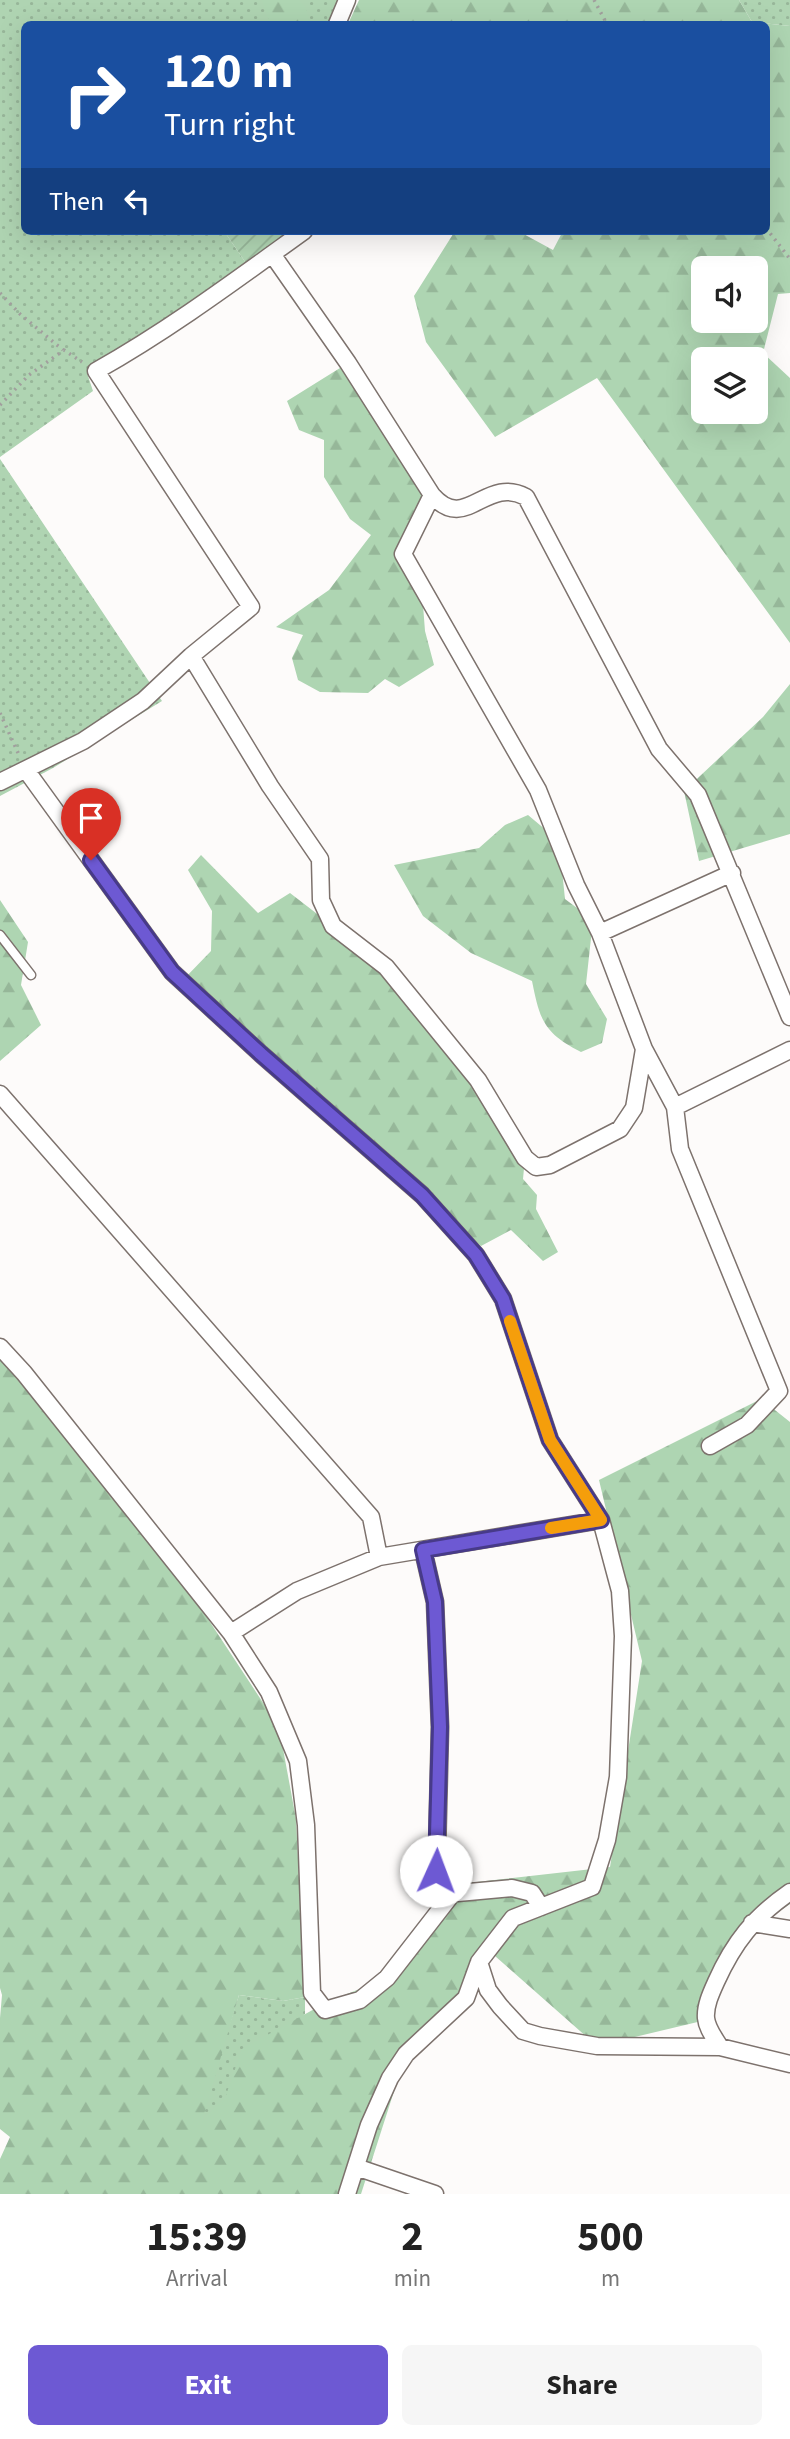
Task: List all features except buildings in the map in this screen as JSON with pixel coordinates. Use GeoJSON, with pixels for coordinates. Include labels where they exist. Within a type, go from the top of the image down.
{"type":"FeatureCollection","features":[{"type":"Feature","properties":{"kind":"street"},"geometry":{"type":"LineString","coordinates":[[338,21],[347,0]]}},
{"type":"Feature","properties":{"kind":"street"},"geometry":{"type":"LineString","coordinates":[[0,782],[83,741],[143,701],[191,656],[251,607],[96,370],[139,347],[298,235]]}},
{"type":"Feature","properties":{"kind":"street"},"geometry":{"type":"LineString","coordinates":[[272,254],[348,363],[432,495],[442,506],[454,509],[466,507],[499,492],[514,490],[526,497],[659,749],[698,795],[790,1017]]}},
{"type":"Feature","properties":{"kind":"street"},"geometry":{"type":"LineString","coordinates":[[432,495],[403,554],[538,790],[576,885],[600,933],[644,1049],[675,1107],[680,1149],[779,1391],[747,1425],[710,1446]]}},
{"type":"Feature","properties":{"kind":"street"},"geometry":{"type":"LineString","coordinates":[[191,656],[270,786],[320,859],[321,900],[333,926],[386,967],[478,1080],[525,1158],[536,1167],[550,1165],[620,1129],[634,1108],[644,1049]]}},
{"type":"Feature","properties":{"kind":"street"},"geometry":{"type":"LineString","coordinates":[[26,770],[172,972],[422,1195],[476,1255],[503,1299],[550,1440],[601,1520],[620,1591],[623,1636],[618,1777],[607,1840],[592,1887],[513,1918],[479,1962],[466,1998],[406,2054],[390,2078],[369,2125],[346,2194]]}},
{"type":"Feature","properties":{"kind":"street"},"geometry":{"type":"LineString","coordinates":[[600,933],[732,873]]}},
{"type":"Feature","properties":{"kind":"street"},"geometry":{"type":"LineString","coordinates":[[675,1107],[790,1049]]}},
{"type":"Feature","properties":{"kind":"street"},"geometry":{"type":"LineString","coordinates":[[0,1094],[371,1517],[379,1557]]}},
{"type":"Feature","properties":{"kind":"street"},"geometry":{"type":"LineString","coordinates":[[0,1347],[24,1373],[231,1633],[269,1692],[298,1761],[306,1825],[312,1993],[325,2010],[360,2000],[387,1978],[453,1894]]}},
{"type":"Feature","properties":{"kind":"street"},"geometry":{"type":"LineString","coordinates":[[231,1633],[297,1591],[379,1557],[601,1520]]}},
{"type":"Feature","properties":{"kind":"street"},"geometry":{"type":"LineString","coordinates":[[423,1550],[435,1602],[440,1727],[436,1895],[512,1888],[532,1893],[541,1907]]}},
{"type":"Feature","properties":{"kind":"street"},"geometry":{"type":"LineString","coordinates":[[720,2047],[709,2029],[707,2008],[726,1959],[737,1940],[752,1923],[790,1892]]}},
{"type":"Feature","properties":{"kind":"street"},"geometry":{"type":"LineString","coordinates":[[752,1923],[790,1929]]}},
{"type":"Feature","properties":{"kind":"street"},"geometry":{"type":"LineString","coordinates":[[479,1962],[488,1990],[523,2031],[597,2046],[720,2047],[790,2064]]}},
{"type":"Feature","properties":{"kind":"street"},"geometry":{"type":"LineString","coordinates":[[356,2166],[435,2194]]}},
{"type":"Feature","properties":{"kind":"lane"},"geometry":{"type":"LineString","coordinates":[[0,935],[31,975]]}},
{"type":"Feature","properties":{"kind":"path"},"geometry":{"type":"LineString","coordinates":[[594,0],[605,21]]}},
{"type":"Feature","properties":{"kind":"path"},"geometry":{"type":"LineString","coordinates":[[770,233],[790,259]]}},
{"type":"Feature","properties":{"kind":"path"},"geometry":{"type":"LineString","coordinates":[[0,293],[20,314],[64,350],[96,370]]}},
{"type":"Feature","properties":{"kind":"path"},"geometry":{"type":"LineString","coordinates":[[0,405],[29,375],[64,350]]}},
{"type":"Feature","properties":{"kind":"path"},"geometry":{"type":"LineString","coordinates":[[0,713],[26,770]]}},
{"type":"Feature","properties":{"kind":"green space"},"geometry":{"type":"Polygon","coordinates":[[[0,0],[347,0],[336,21],[21,21],[21,235],[227,235],[248,266],[87,373],[93,391],[0,457],[0,0]]]}},
{"type":"Feature","properties":{"kind":"green space"},"geometry":{"type":"Polygon","coordinates":[[[262,0],[298,0],[305,6],[310,21],[269,21],[262,0]]]}},
{"type":"Feature","properties":{"kind":"green space"},"geometry":{"type":"Polygon","coordinates":[[[359,0],[739,0],[751,21],[349,21],[359,0]]]}},
{"type":"Feature","properties":{"kind":"green space"},"geometry":{"type":"Polygon","coordinates":[[[739,0],[790,0],[790,26],[770,24],[770,21],[751,21],[739,0]]]}},
{"type":"Feature","properties":{"kind":"green space"},"geometry":{"type":"Polygon","coordinates":[[[770,24],[790,26],[790,293],[778,294],[765,347],[691,347],[691,424],[768,424],[768,358],[790,378],[790,643],[597,378],[495,437],[426,342],[414,296],[452,235],[525,235],[553,250],[561,235],[770,235],[770,24]]]}},
{"type":"Feature","properties":{"kind":"green space"},"geometry":{"type":"Polygon","coordinates":[[[227,235],[288,235],[248,266],[227,235]]]}},
{"type":"Feature","properties":{"kind":"green space"},"geometry":{"type":"Polygon","coordinates":[[[348,363],[432,495],[403,554],[423,605],[425,631],[434,665],[399,687],[385,679],[368,693],[320,692],[298,680],[292,658],[303,635],[276,627],[329,590],[371,535],[350,519],[324,477],[324,440],[299,430],[287,401],[348,363]]]}},
{"type":"Feature","properties":{"kind":"green space"},"geometry":{"type":"Polygon","coordinates":[[[0,459],[162,701],[53,768],[0,796],[0,459]]]}},
{"type":"Feature","properties":{"kind":"green space"},"geometry":{"type":"Polygon","coordinates":[[[790,684],[790,834],[699,861],[684,791],[763,717],[790,684]]]}},
{"type":"Feature","properties":{"kind":"green space"},"geometry":{"type":"Polygon","coordinates":[[[528,815],[559,841],[565,899],[593,920],[586,984],[607,1019],[602,1043],[581,1052],[551,1032],[541,1016],[532,981],[471,953],[423,916],[394,865],[479,848],[505,825],[528,815]]]}},
{"type":"Feature","properties":{"kind":"green space"},"geometry":{"type":"Polygon","coordinates":[[[201,855],[258,913],[290,893],[386,967],[478,1080],[525,1158],[523,1179],[537,1195],[536,1209],[558,1252],[543,1261],[511,1230],[481,1246],[261,1054],[182,981],[211,951],[212,911],[188,870],[201,855]]]}},
{"type":"Feature","properties":{"kind":"green space"},"geometry":{"type":"Polygon","coordinates":[[[0,900],[28,942],[21,985],[41,1025],[0,1061],[0,900]]]}},
{"type":"Feature","properties":{"kind":"green space"},"geometry":{"type":"Polygon","coordinates":[[[0,1357],[35,1395],[206,1616],[279,1727],[296,1819],[305,1997],[283,2001],[239,1995],[202,2121],[225,2098],[242,2049],[327,2002],[387,1978],[459,1884],[610,1867],[642,1661],[599,1480],[761,1399],[790,1422],[790,1904],[737,1940],[706,2020],[597,2046],[495,1956],[406,2054],[361,2194],[0,2194],[0,2159],[10,2137],[0,2129],[0,1357]]]}},
{"type":"Feature","properties":{"kind":"green space"},"geometry":{"type":"Polygon","coordinates":[[[239,1995],[283,2001],[305,1997],[305,2014],[270,2052],[236,2163],[121,2194],[226,2036],[239,1995]]]}},
{"type":"Feature","properties":{"kind":"slow traffic"},"geometry":{"type":"LineString","coordinates":[[510,1321],[550,1440],[601,1520],[551,1528]]}},
{"type":"Feature","properties":{"kind":"route"},"geometry":{"type":"LineString","coordinates":[[91,860],[172,972],[422,1195],[476,1255],[503,1299],[550,1440],[601,1520],[423,1550],[435,1602],[440,1727],[436,1871]]}}]}
